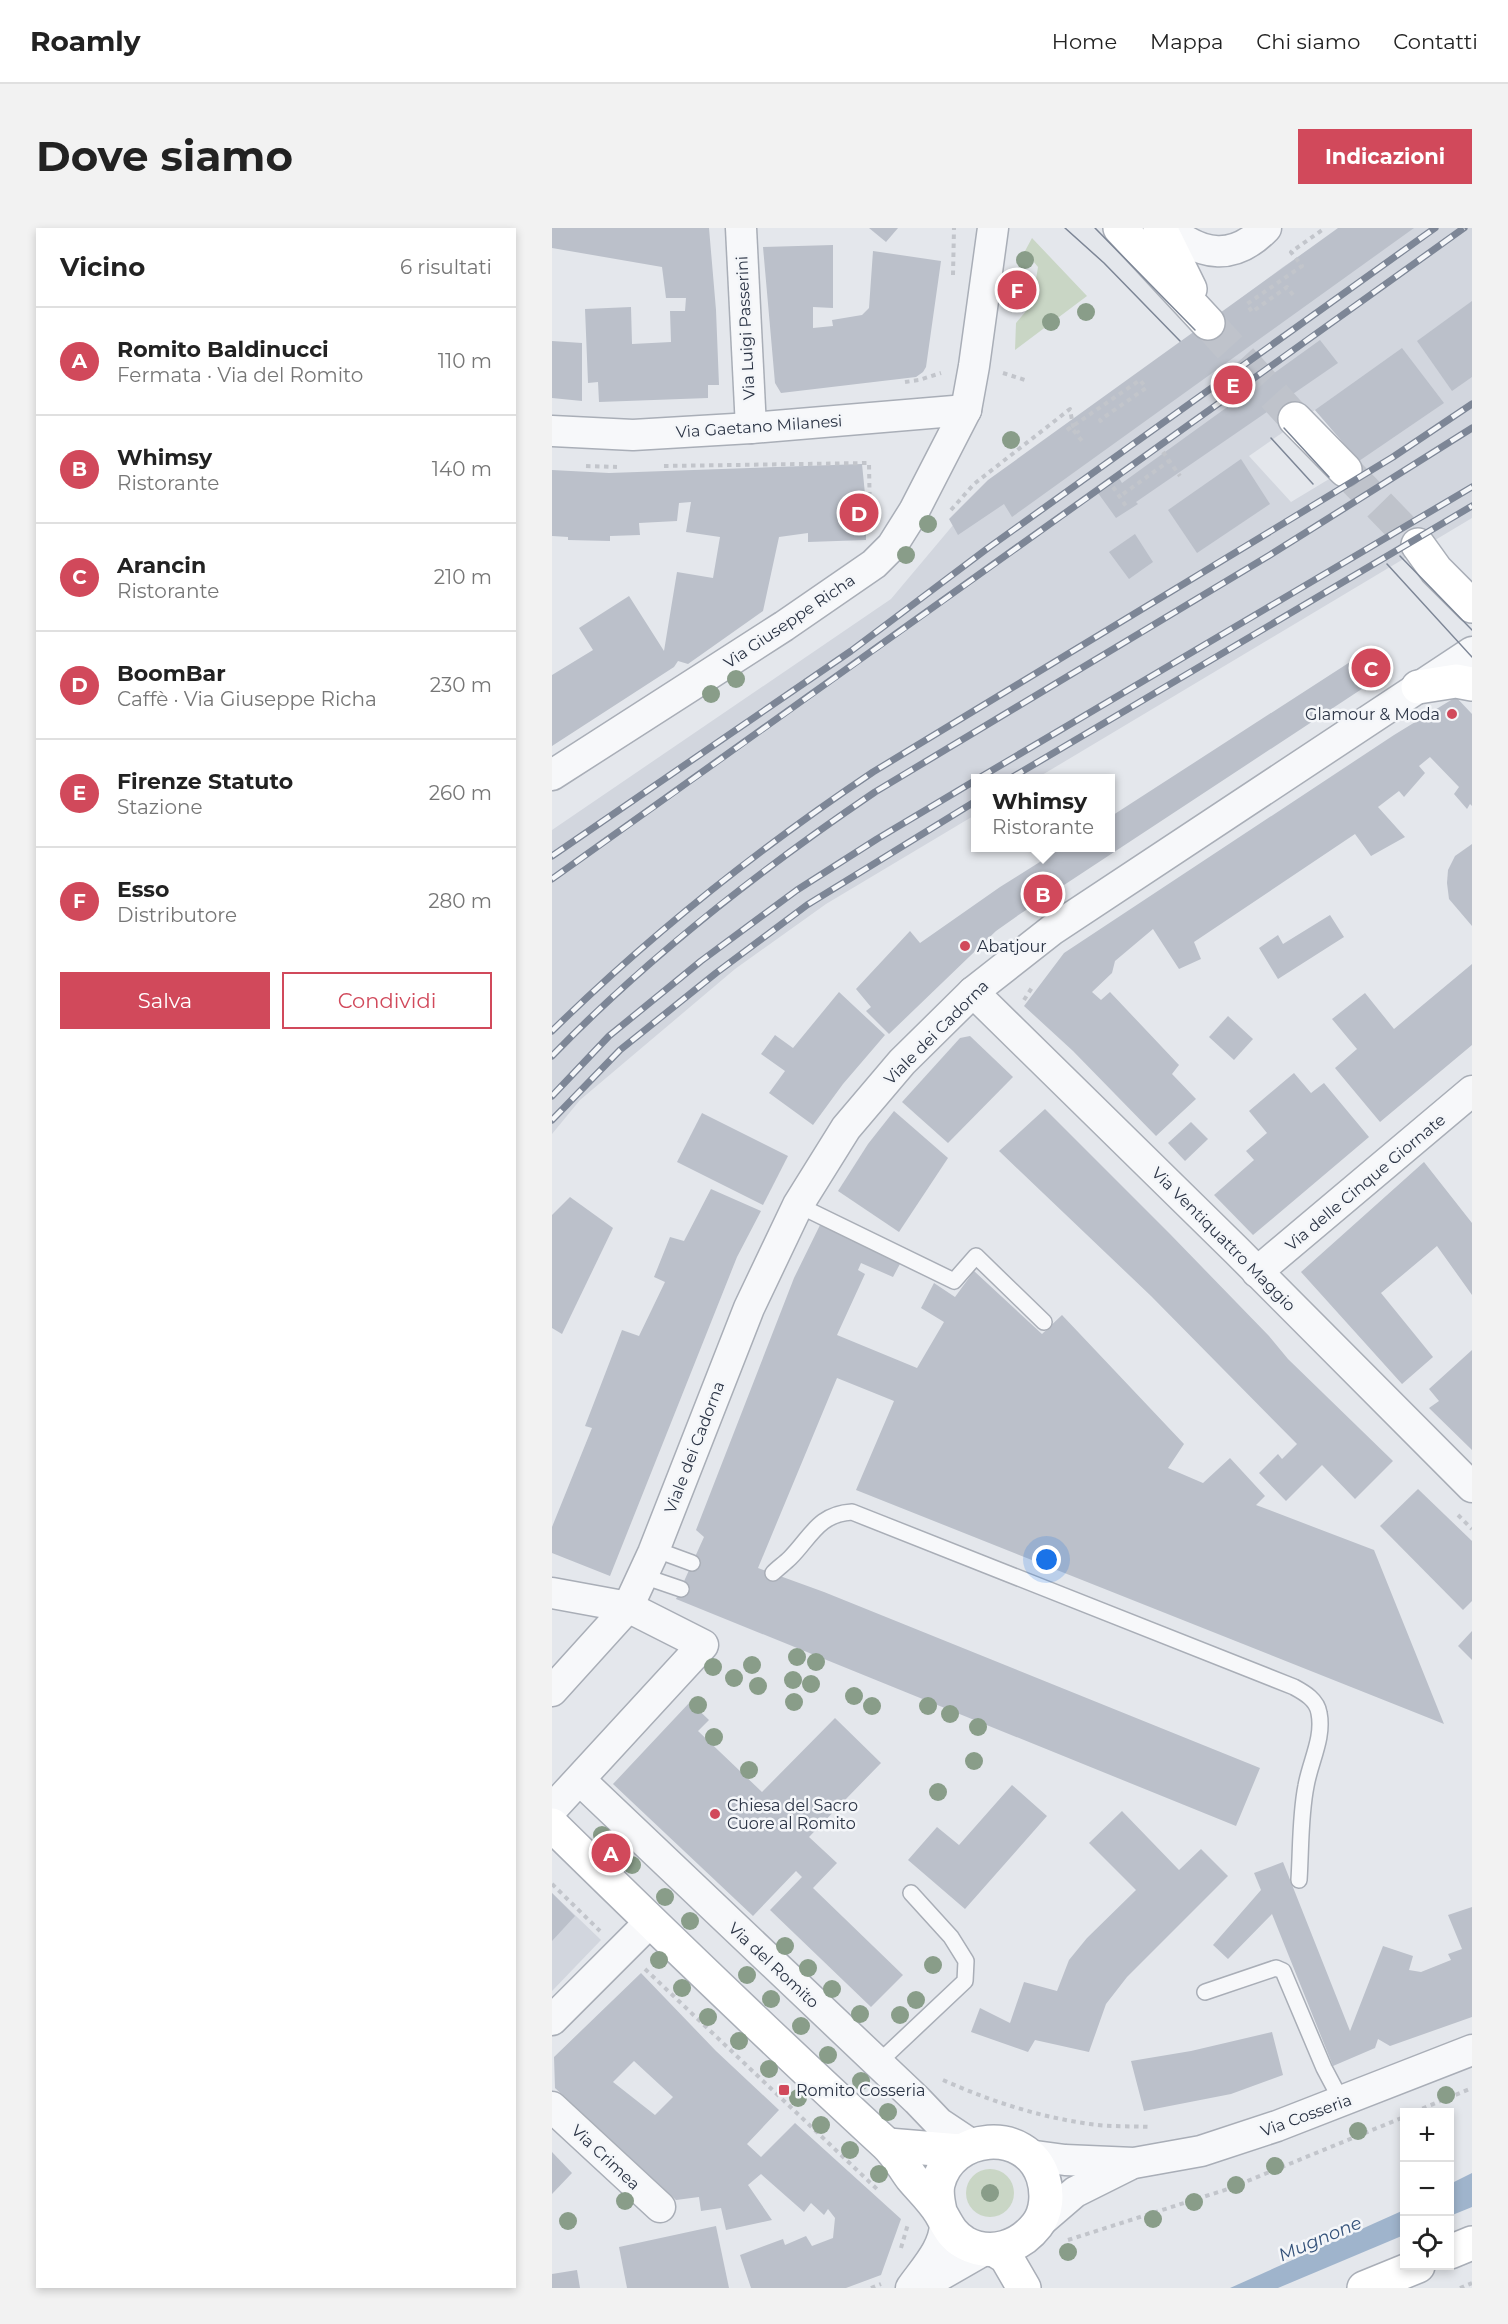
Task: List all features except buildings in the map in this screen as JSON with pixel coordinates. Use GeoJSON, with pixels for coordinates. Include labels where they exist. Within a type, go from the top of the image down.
{"type":"FeatureCollection","features":[{"type":"Feature","properties":{"kind":"street","name":"Via Luigi Passerini"},"geometry":{"type":"LineString","coordinates":[[741,228],[751,428]]}},
{"type":"Feature","properties":{"kind":"street","name":"Via Giuseppe Richa"},"geometry":{"type":"LineString","coordinates":[[552,775],[784,626],[874,564],[892,546],[902,533],[966,410],[993,228]]}},
{"type":"Feature","properties":{"kind":"street"},"geometry":{"type":"LineString","coordinates":[[1120,228],[1207,322],[1160,228]]}},
{"type":"Feature","properties":{"kind":"street"},"geometry":{"type":"LineString","coordinates":[[1168,228],[1195,246],[1226,252],[1247,245],[1266,228]]}},
{"type":"Feature","properties":{"kind":"street"},"geometry":{"type":"LineString","coordinates":[[1207,228],[1215,233],[1230,234],[1254,228]]}},
{"type":"Feature","properties":{"kind":"street","name":"Via Gaetano Milanesi"},"geometry":{"type":"LineString","coordinates":[[552,431],[633,435],[751,428],[966,410]]}},
{"type":"Feature","properties":{"kind":"street"},"geometry":{"type":"LineString","coordinates":[[1295,419],[1345,470]]}},
{"type":"Feature","properties":{"kind":"street"},"geometry":{"type":"LineString","coordinates":[[1418,544],[1436,570],[1472,606]]}},
{"type":"Feature","properties":{"kind":"street","name":"Viale dei Cadorna"},"geometry":{"type":"LineString","coordinates":[[552,1691],[628,1607],[650,1559],[749,1308],[798,1205],[846,1128],[902,1062],[973,992],[1052,930],[1472,652]]}},
{"type":"Feature","properties":{"kind":"street"},"geometry":{"type":"LineString","coordinates":[[1418,687],[1456,681],[1472,684]]}},
{"type":"Feature","properties":{"kind":"street","name":"Via Ventiquattro Maggio"},"geometry":{"type":"LineString","coordinates":[[973,992],[1472,1487]]}},
{"type":"Feature","properties":{"kind":"street","name":"Via delle Cinque Giornate"},"geometry":{"type":"LineString","coordinates":[[1257,1272],[1472,1091]]}},
{"type":"Feature","properties":{"kind":"street"},"geometry":{"type":"LineString","coordinates":[[552,1593],[628,1607],[703,1645],[552,1809]]}},
{"type":"Feature","properties":{"kind":"street","name":"Via del Romito"},"geometry":{"type":"LineString","coordinates":[[580,1780],[966,2148]]}},
{"type":"Feature","properties":{"kind":"street"},"geometry":{"type":"LineString","coordinates":[[552,1825],[802,2067],[888,2145],[931,2218],[945,2233],[941,2244],[911,2288]]}},
{"type":"Feature","properties":{"kind":"street"},"geometry":{"type":"LineString","coordinates":[[552,2020],[651,1921]]}},
{"type":"Feature","properties":{"kind":"street","name":"Via Cosseria"},"geometry":{"type":"LineString","coordinates":[[1028,2155],[1087,2162],[1134,2163],[1201,2151],[1342,2102],[1472,2050]]}},
{"type":"Feature","properties":{"kind":"street","name":"Via Crimea"},"geometry":{"type":"LineString","coordinates":[[552,2107],[660,2207]]}},
{"type":"Feature","properties":{"kind":"street"},"geometry":{"type":"LineString","coordinates":[[888,2145],[966,2148],[986,2141],[1001,2142],[1016,2147],[1028,2155],[1042,2175],[1046,2199],[1019,2241],[1015,2256],[1023,2285]]}},
{"type":"Feature","properties":{"kind":"street"},"geometry":{"type":"LineString","coordinates":[[931,2218],[943,2171],[966,2148]]}},
{"type":"Feature","properties":{"kind":"street","name":"Via Cosseria"},"geometry":{"type":"LineString","coordinates":[[918,2288],[1019,2241],[1076,2192],[1134,2163]]}},
{"type":"Feature","properties":{"kind":"street"},"geometry":{"type":"LineString","coordinates":[[931,2218],[965,2243],[1019,2241]]}},
{"type":"Feature","properties":{"kind":"street"},"geometry":{"type":"LineString","coordinates":[[1454,2250],[1472,2243]]}},
{"type":"Feature","properties":{"kind":"street"},"geometry":{"type":"LineString","coordinates":[[1364,2288],[1406,2270]]}},
{"type":"Feature","properties":{"kind":"lane"},"geometry":{"type":"LineString","coordinates":[[798,1205],[954,1281],[976,1256],[1044,1322]]}},
{"type":"Feature","properties":{"kind":"lane"},"geometry":{"type":"LineString","coordinates":[[773,1573],[791,1557],[825,1519],[838,1513],[852,1512],[1306,1693],[1319,1711],[1320,1736],[1305,1787],[1299,1880]]}},
{"type":"Feature","properties":{"kind":"lane"},"geometry":{"type":"LineString","coordinates":[[650,1559],[692,1563]]}},
{"type":"Feature","properties":{"kind":"lane"},"geometry":{"type":"LineString","coordinates":[[650,1559],[681,1589]]}},
{"type":"Feature","properties":{"kind":"lane"},"geometry":{"type":"LineString","coordinates":[[878,2063],[965,1981],[966,1961],[951,1937],[911,1893]]}},
{"type":"Feature","properties":{"kind":"lane"},"geometry":{"type":"LineString","coordinates":[[1205,1992],[1276,1968],[1283,1971],[1324,2068],[1342,2102]]}},
{"type":"Feature","properties":{"kind":"path"},"geometry":{"type":"LineString","coordinates":[[953,284],[954,228]]}},
{"type":"Feature","properties":{"kind":"path"},"geometry":{"type":"LineString","coordinates":[[1293,295],[1287,287],[1252,312],[1247,304],[1302,266],[1291,252],[1325,228]]}},
{"type":"Feature","properties":{"kind":"path"},"geometry":{"type":"LineString","coordinates":[[995,370],[1025,380]]}},
{"type":"Feature","properties":{"kind":"path"},"geometry":{"type":"LineString","coordinates":[[898,382],[919,380],[944,372]]}},
{"type":"Feature","properties":{"kind":"path"},"geometry":{"type":"LineString","coordinates":[[1082,441],[1071,427],[1067,430],[1073,426],[1140,380],[1146,388],[1100,420],[1104,426]]}},
{"type":"Feature","properties":{"kind":"path"},"geometry":{"type":"LineString","coordinates":[[1070,410],[1073,426],[1079,433]]}},
{"type":"Feature","properties":{"kind":"path"},"geometry":{"type":"LineString","coordinates":[[1162,452],[1180,476]]}},
{"type":"Feature","properties":{"kind":"path"},"geometry":{"type":"LineString","coordinates":[[1113,501],[1169,461]]}},
{"type":"Feature","properties":{"kind":"path"},"geometry":{"type":"LineString","coordinates":[[655,467],[869,463]]}},
{"type":"Feature","properties":{"kind":"path"},"geometry":{"type":"LineString","coordinates":[[574,465],[620,467]]}},
{"type":"Feature","properties":{"kind":"path"},"geometry":{"type":"LineString","coordinates":[[1113,487],[1121,495],[1128,509]]}},
{"type":"Feature","properties":{"kind":"path"},"geometry":{"type":"LineString","coordinates":[[1020,1005],[1039,978]]}},
{"type":"Feature","properties":{"kind":"path"},"geometry":{"type":"LineString","coordinates":[[552,1884],[604,1935]]}},
{"type":"Feature","properties":{"kind":"path"},"geometry":{"type":"LineString","coordinates":[[638,1962],[885,2197]]}},
{"type":"Feature","properties":{"kind":"path"},"geometry":{"type":"LineString","coordinates":[[937,2078],[1024,2111],[1091,2124],[1161,2127]]}},
{"type":"Feature","properties":{"kind":"path"},"geometry":{"type":"LineString","coordinates":[[1424,2108],[1472,2088]]}},
{"type":"Feature","properties":{"kind":"path"},"geometry":{"type":"LineString","coordinates":[[1019,2241],[1228,2189],[1400,2119]]}},
{"type":"Feature","properties":{"kind":"path"},"geometry":{"type":"LineString","coordinates":[[900,2250],[931,2218]]}},
{"type":"Feature","properties":{"kind":"path"},"geometry":{"type":"LineString","coordinates":[[871,2288],[882,2283]]}},
{"type":"Feature","properties":{"kind":"path"},"geometry":{"type":"LineString","coordinates":[[1460,2288],[1472,2283]]}},
{"type":"Feature","properties":{"kind":"shaded area"},"geometry":{"type":"Polygon","coordinates":[[[1341,228],[1472,228],[1472,518],[1044,774],[971,774],[971,817],[826,904],[735,969],[580,1100],[552,1134],[552,830],[891,599],[980,493],[1283,267],[1341,228]],[[1315,410],[1249,456],[1291,502],[1359,461],[1315,410]]]}},
{"type":"Feature","properties":{"kind":"shaded area"},"geometry":{"type":"Polygon","coordinates":[[[552,1893],[601,1940],[552,1991],[552,1893]]]}},
{"type":"Feature","properties":{"kind":"green space"},"geometry":{"type":"Polygon","coordinates":[[[1032,238],[1087,296],[1015,350],[1016,323],[1032,304],[1038,267],[1025,251],[1032,238]]]}},
{"type":"Feature","properties":{"kind":"green space"},"geometry":{"type":"Polygon","coordinates":[[[985,2169],[995,2169],[1007,2176],[1014,2188],[1014,2198],[1007,2210],[995,2217],[985,2217],[970,2206],[966,2198],[966,2188],[977,2173],[985,2169]]]}},
{"type":"Feature","properties":{"kind":"water"},"geometry":{"type":"Polygon","coordinates":[[[1472,2173],[1472,2207],[1454,2214],[1454,2182],[1472,2173]]]}},
{"type":"Feature","properties":{"kind":"water"},"geometry":{"type":"Polygon","coordinates":[[[1400,2212],[1400,2237],[1278,2288],[1230,2288],[1400,2212]]]}},
{"type":"Feature","properties":{"kind":"tunnel"},"geometry":{"type":"LineString","coordinates":[[1208,323],[1295,419]]}},
{"type":"Feature","properties":{"kind":"tunnel"},"geometry":{"type":"LineString","coordinates":[[1345,470],[1418,545]]}},
{"type":"Feature","properties":{"kind":"tram line"},"geometry":{"type":"LineString","coordinates":[[1065,228],[1104,263],[1180,341]]}},
{"type":"Feature","properties":{"kind":"tram line"},"geometry":{"type":"LineString","coordinates":[[1095,228],[1195,330]]}},
{"type":"Feature","properties":{"kind":"tram line"},"geometry":{"type":"LineString","coordinates":[[1284,428],[1329,477]]}},
{"type":"Feature","properties":{"kind":"tram line"},"geometry":{"type":"LineString","coordinates":[[1271,438],[1313,484]]}},
{"type":"Feature","properties":{"kind":"tram line"},"geometry":{"type":"LineString","coordinates":[[1400,556],[1472,630]]}},
{"type":"Feature","properties":{"kind":"tram line"},"geometry":{"type":"LineString","coordinates":[[1387,564],[1472,657]]}},
{"type":"Feature","properties":{"kind":"railway"},"geometry":{"type":"LineString","coordinates":[[552,856],[851,651],[988,548],[1435,228]]}},
{"type":"Feature","properties":{"kind":"railway"},"geometry":{"type":"LineString","coordinates":[[552,879],[1464,228]]}},
{"type":"Feature","properties":{"kind":"railway"},"geometry":{"type":"LineString","coordinates":[[552,1031],[628,960],[706,894],[830,801],[873,772],[1393,457],[1472,404]]}},
{"type":"Feature","properties":{"kind":"railway"},"geometry":{"type":"LineString","coordinates":[[552,1056],[627,984],[707,916],[748,883],[875,792],[1270,555],[1472,428]]}},
{"type":"Feature","properties":{"kind":"railway"},"geometry":{"type":"LineString","coordinates":[[986,774],[1472,487]]}},
{"type":"Feature","properties":{"kind":"railway"},"geometry":{"type":"LineString","coordinates":[[1018,774],[1472,506]]}},
{"type":"Feature","properties":{"kind":"railway"},"geometry":{"type":"LineString","coordinates":[[552,1096],[609,1036],[701,961],[797,890],[971,783]]}},
{"type":"Feature","properties":{"kind":"railway"},"geometry":{"type":"LineString","coordinates":[[552,1120],[620,1050],[716,973],[807,905],[971,804]]}},
{"type":"Feature","properties":{"kind":"place","name":"Esso"},"geometry":{"type":"Point","coordinates":[1017,290]}},
{"type":"Feature","properties":{"kind":"place","name":"Firenze Statuto"},"geometry":{"type":"Point","coordinates":[1233,385]}},
{"type":"Feature","properties":{"kind":"place","name":"BoomBar"},"geometry":{"type":"Point","coordinates":[859,513]}},
{"type":"Feature","properties":{"kind":"place","name":"Arancin"},"geometry":{"type":"Point","coordinates":[1371,668]}},
{"type":"Feature","properties":{"kind":"place","name":"Glamour & Moda"},"geometry":{"type":"Point","coordinates":[1452,714]}},
{"type":"Feature","properties":{"kind":"place","name":"Whimsy"},"geometry":{"type":"Point","coordinates":[1043,894]}},
{"type":"Feature","properties":{"kind":"place","name":"Abatjour"},"geometry":{"type":"Point","coordinates":[965,946]}},
{"type":"Feature","properties":{"kind":"place","name":"Chiesa del Sacro Cuore al Romito"},"geometry":{"type":"Point","coordinates":[715,1814]}},
{"type":"Feature","properties":{"kind":"place","name":"Romito Baldinucci"},"geometry":{"type":"Point","coordinates":[611,1853]}},
{"type":"Feature","properties":{"kind":"place","name":"Romito Cosseria"},"geometry":{"type":"Point","coordinates":[784,2090]}},
{"type":"Feature","properties":{"kind":"water label","name":"Mugnone"},"geometry":{"type":"Point","coordinates":[1320,2239]}}]}
